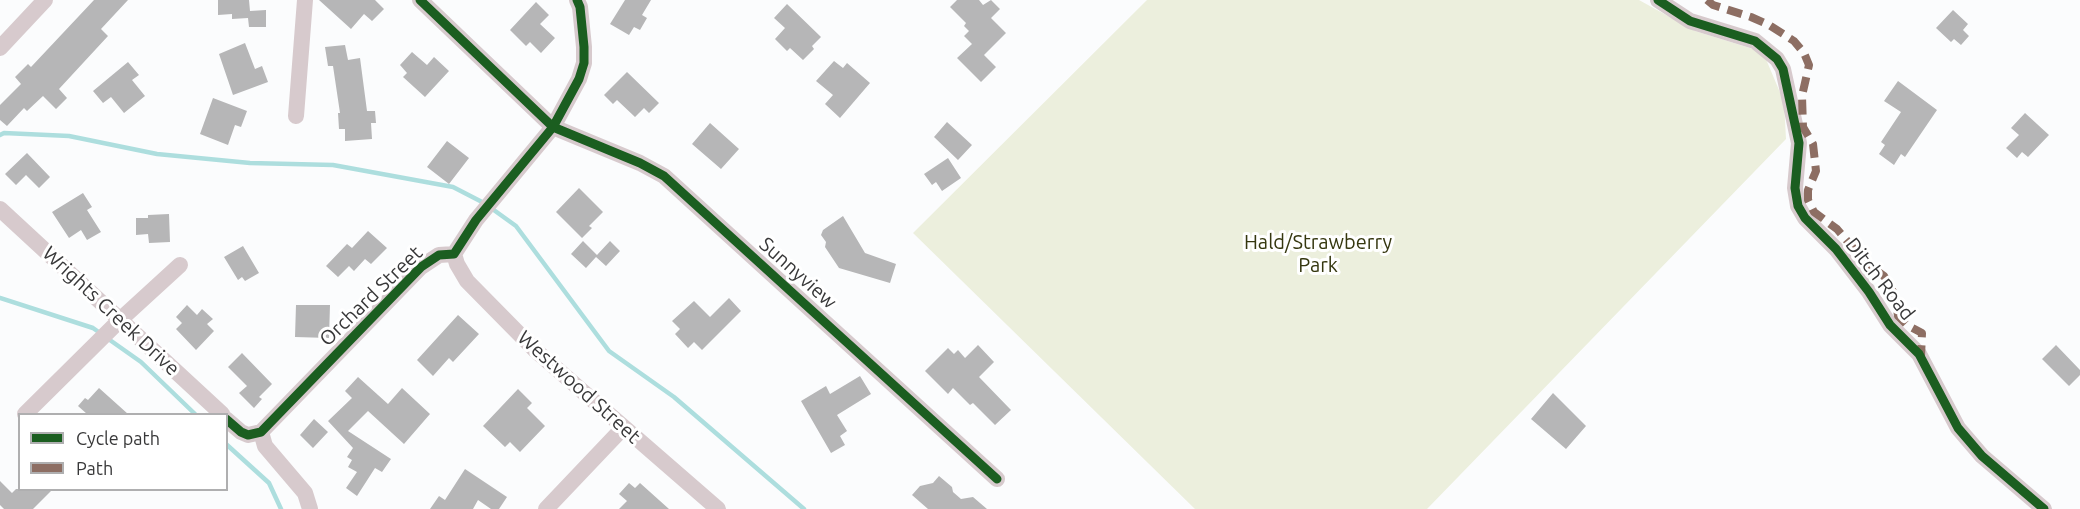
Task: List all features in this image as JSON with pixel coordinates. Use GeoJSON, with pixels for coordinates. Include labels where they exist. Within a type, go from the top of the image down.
{"type":"FeatureCollection","features":[{"type":"Feature","properties":{"kind":"street"},"geometry":{"type":"LineString","coordinates":[[0,48],[45,0]]}},
{"type":"Feature","properties":{"kind":"street"},"geometry":{"type":"LineString","coordinates":[[296,116],[305,0]]}},
{"type":"Feature","properties":{"kind":"street"},"geometry":{"type":"LineString","coordinates":[[420,0],[554,128]]}},
{"type":"Feature","properties":{"kind":"street","name":"Orchard Street"},"geometry":{"type":"LineString","coordinates":[[261,432],[422,267],[439,255],[454,254],[476,220],[554,128],[579,79],[584,63],[580,7],[577,0]]}},
{"type":"Feature","properties":{"kind":"street","name":"Ditch Road"},"geometry":{"type":"LineString","coordinates":[[1658,0],[1690,21],[1755,41],[1777,59],[1783,69],[1799,143],[1795,188],[1798,206],[1804,218],[1836,249],[1869,292],[1890,325],[1919,354],[1958,428],[1982,456],[2044,509]]}},
{"type":"Feature","properties":{"kind":"street","name":"Sunnyview"},"geometry":{"type":"LineString","coordinates":[[554,128],[640,163],[664,176],[997,479]]}},
{"type":"Feature","properties":{"kind":"street","name":"Wrights Creek Drive"},"geometry":{"type":"LineString","coordinates":[[0,209],[221,413]]}},
{"type":"Feature","properties":{"kind":"street","name":"Westwood Street"},"geometry":{"type":"LineString","coordinates":[[454,254],[467,280],[535,350],[717,509]]}},
{"type":"Feature","properties":{"kind":"street"},"geometry":{"type":"LineString","coordinates":[[26,413],[121,319],[180,265]]}},
{"type":"Feature","properties":{"kind":"street"},"geometry":{"type":"LineString","coordinates":[[228,421],[248,435],[261,432],[265,446],[305,493],[310,509]]}},
{"type":"Feature","properties":{"kind":"street"},"geometry":{"type":"LineString","coordinates":[[546,509],[623,428]]}},
{"type":"Feature","properties":{"kind":"green space","name":"Hald/Strawberry Park"},"geometry":{"type":"Polygon","coordinates":[[[1147,0],[1639,0],[1695,31],[1763,52],[1784,102],[1786,139],[1427,509],[1195,509],[913,233],[1147,0]]]}},
{"type":"Feature","properties":{"kind":"building"},"geometry":{"type":"Polygon","coordinates":[[[94,0],[128,0],[101,29],[108,36],[59,89],[67,98],[56,109],[43,96],[27,111],[24,108],[7,126],[0,120],[0,105],[21,84],[15,77],[28,64],[31,67],[94,0]]]}},
{"type":"Feature","properties":{"kind":"building"},"geometry":{"type":"Polygon","coordinates":[[[218,0],[249,0],[250,11],[266,10],[266,27],[249,27],[248,18],[232,19],[232,14],[218,15],[218,0]]]}},
{"type":"Feature","properties":{"kind":"building"},"geometry":{"type":"Polygon","coordinates":[[[319,0],[375,0],[384,9],[372,21],[364,14],[351,29],[319,0]]]}},
{"type":"Feature","properties":{"kind":"building"},"geometry":{"type":"Polygon","coordinates":[[[625,0],[651,0],[642,15],[647,18],[640,30],[634,27],[629,35],[610,24],[625,0]]]}},
{"type":"Feature","properties":{"kind":"building"},"geometry":{"type":"Polygon","coordinates":[[[957,0],[979,0],[983,5],[991,0],[1000,9],[991,18],[1006,33],[984,55],[996,67],[981,82],[957,58],[972,44],[964,36],[969,31],[964,26],[966,23],[950,7],[957,0]]]}},
{"type":"Feature","properties":{"kind":"building"},"geometry":{"type":"Polygon","coordinates":[[[536,2],[549,15],[540,24],[555,38],[541,53],[530,42],[526,46],[510,30],[536,2]]]}},
{"type":"Feature","properties":{"kind":"building"},"geometry":{"type":"Polygon","coordinates":[[[787,4],[821,37],[812,46],[814,49],[803,60],[790,48],[787,51],[775,39],[785,28],[774,18],[787,4]]]}},
{"type":"Feature","properties":{"kind":"building"},"geometry":{"type":"Polygon","coordinates":[[[1953,10],[1968,24],[1963,30],[1969,36],[1961,45],[1954,39],[1951,42],[1936,28],[1953,10]]]}},
{"type":"Feature","properties":{"kind":"building"},"geometry":{"type":"Polygon","coordinates":[[[245,43],[255,69],[262,66],[268,82],[233,95],[219,54],[245,43]]]}},
{"type":"Feature","properties":{"kind":"building"},"geometry":{"type":"Polygon","coordinates":[[[345,45],[348,60],[360,58],[367,111],[375,111],[376,123],[371,123],[372,139],[345,141],[345,129],[339,129],[338,113],[340,113],[333,66],[328,66],[325,47],[345,45]]]}},
{"type":"Feature","properties":{"kind":"building"},"geometry":{"type":"Polygon","coordinates":[[[412,52],[427,65],[434,57],[449,71],[425,97],[403,77],[407,73],[400,65],[412,52]]]}},
{"type":"Feature","properties":{"kind":"building"},"geometry":{"type":"Polygon","coordinates":[[[834,61],[843,68],[847,63],[870,83],[840,118],[825,104],[833,95],[816,81],[834,61]]]}},
{"type":"Feature","properties":{"kind":"building"},"geometry":{"type":"Polygon","coordinates":[[[128,62],[139,75],[132,80],[145,96],[124,113],[111,97],[103,103],[93,91],[128,62]]]}},
{"type":"Feature","properties":{"kind":"building"},"geometry":{"type":"Polygon","coordinates":[[[627,72],[659,103],[649,113],[644,108],[635,117],[617,100],[613,104],[604,95],[627,72]]]}},
{"type":"Feature","properties":{"kind":"building"},"geometry":{"type":"Polygon","coordinates":[[[1898,81],[1937,110],[1905,157],[1901,154],[1894,165],[1879,154],[1885,145],[1881,142],[1901,112],[1884,101],[1898,81]]]}},
{"type":"Feature","properties":{"kind":"building"},"geometry":{"type":"Polygon","coordinates":[[[213,98],[247,111],[241,127],[235,125],[228,145],[200,134],[213,98]]]}},
{"type":"Feature","properties":{"kind":"building"},"geometry":{"type":"Polygon","coordinates":[[[2025,113],[2049,135],[2028,157],[2022,152],[2017,158],[2006,148],[2019,135],[2011,128],[2025,113]]]}},
{"type":"Feature","properties":{"kind":"building"},"geometry":{"type":"Polygon","coordinates":[[[947,122],[972,145],[958,160],[934,137],[947,122]]]}},
{"type":"Feature","properties":{"kind":"building"},"geometry":{"type":"Polygon","coordinates":[[[710,123],[739,149],[721,169],[692,144],[710,123]]]}},
{"type":"Feature","properties":{"kind":"building"},"geometry":{"type":"Polygon","coordinates":[[[447,141],[469,158],[449,184],[427,167],[447,141]]]}},
{"type":"Feature","properties":{"kind":"building"},"geometry":{"type":"Polygon","coordinates":[[[27,153],[50,177],[39,188],[26,175],[16,185],[5,174],[27,153]]]}},
{"type":"Feature","properties":{"kind":"building"},"geometry":{"type":"Polygon","coordinates":[[[948,158],[961,178],[942,191],[936,182],[932,185],[924,174],[948,158]]]}},
{"type":"Feature","properties":{"kind":"building"},"geometry":{"type":"Polygon","coordinates":[[[579,188],[603,212],[589,226],[592,228],[582,238],[556,212],[579,188]]]}},
{"type":"Feature","properties":{"kind":"building"},"geometry":{"type":"Polygon","coordinates":[[[83,193],[92,207],[87,210],[101,232],[87,240],[81,230],[69,238],[52,212],[83,193]]]}},
{"type":"Feature","properties":{"kind":"building"},"geometry":{"type":"Polygon","coordinates":[[[169,214],[170,242],[149,243],[148,234],[136,235],[136,218],[169,214]]]}},
{"type":"Feature","properties":{"kind":"building"},"geometry":{"type":"Polygon","coordinates":[[[843,216],[865,253],[896,264],[890,283],[839,268],[825,247],[826,242],[821,235],[823,230],[843,216]]]}},
{"type":"Feature","properties":{"kind":"building"},"geometry":{"type":"Polygon","coordinates":[[[368,231],[387,248],[371,264],[365,259],[354,271],[349,266],[338,277],[326,266],[347,244],[352,248],[368,231]]]}},
{"type":"Feature","properties":{"kind":"building"},"geometry":{"type":"Polygon","coordinates":[[[583,241],[597,255],[610,241],[620,251],[606,266],[596,257],[586,268],[571,254],[583,241]]]}},
{"type":"Feature","properties":{"kind":"building"},"geometry":{"type":"Polygon","coordinates":[[[243,246],[259,273],[245,281],[242,277],[238,280],[224,257],[243,246]]]}},
{"type":"Feature","properties":{"kind":"building"},"geometry":{"type":"Polygon","coordinates":[[[729,298],[741,311],[702,350],[694,342],[688,348],[675,334],[680,329],[672,321],[694,301],[710,317],[729,298]]]}},
{"type":"Feature","properties":{"kind":"building"},"geometry":{"type":"Polygon","coordinates":[[[187,305],[197,315],[202,309],[213,319],[207,324],[214,331],[196,350],[176,329],[182,323],[176,317],[187,305]]]}},
{"type":"Feature","properties":{"kind":"building"},"geometry":{"type":"Polygon","coordinates":[[[296,305],[330,305],[329,338],[295,337],[296,305]]]}},
{"type":"Feature","properties":{"kind":"building"},"geometry":{"type":"Polygon","coordinates":[[[458,315],[479,334],[453,362],[449,358],[433,376],[417,360],[458,315]]]}},
{"type":"Feature","properties":{"kind":"building"},"geometry":{"type":"Polygon","coordinates":[[[978,345],[994,362],[979,377],[1011,410],[995,425],[973,403],[970,405],[953,388],[948,394],[925,371],[948,348],[954,354],[958,350],[965,358],[978,345]]]}},
{"type":"Feature","properties":{"kind":"building"},"geometry":{"type":"Polygon","coordinates":[[[2056,345],[2080,370],[2080,375],[2069,386],[2042,359],[2056,345]]]}},
{"type":"Feature","properties":{"kind":"building"},"geometry":{"type":"Polygon","coordinates":[[[242,353],[272,384],[259,397],[262,399],[254,408],[239,393],[247,386],[228,367],[242,353]]]}},
{"type":"Feature","properties":{"kind":"building"},"geometry":{"type":"Polygon","coordinates":[[[860,376],[871,394],[837,415],[847,431],[840,436],[845,445],[831,453],[801,401],[826,386],[830,394],[860,376]]]}},
{"type":"Feature","properties":{"kind":"building"},"geometry":{"type":"Polygon","coordinates":[[[358,377],[388,404],[402,388],[430,414],[404,444],[368,411],[348,431],[391,459],[382,472],[375,468],[357,496],[346,488],[357,472],[348,467],[352,460],[347,457],[353,448],[328,421],[352,398],[345,391],[358,377]]]}},
{"type":"Feature","properties":{"kind":"building"},"geometry":{"type":"Polygon","coordinates":[[[99,388],[127,413],[86,413],[78,406],[85,398],[88,400],[99,388]]]}},
{"type":"Feature","properties":{"kind":"building"},"geometry":{"type":"Polygon","coordinates":[[[518,389],[532,403],[527,408],[545,426],[520,452],[510,442],[505,447],[483,426],[518,389]]]}},
{"type":"Feature","properties":{"kind":"building"},"geometry":{"type":"Polygon","coordinates":[[[1553,393],[1586,426],[1566,449],[1531,419],[1553,393]]]}},
{"type":"Feature","properties":{"kind":"building"},"geometry":{"type":"Polygon","coordinates":[[[314,419],[328,432],[313,448],[300,435],[314,419]]]}},
{"type":"Feature","properties":{"kind":"building"},"geometry":{"type":"Polygon","coordinates":[[[465,469],[507,497],[499,509],[491,509],[478,500],[473,509],[430,509],[439,496],[445,500],[465,469]]]}},
{"type":"Feature","properties":{"kind":"building"},"geometry":{"type":"Polygon","coordinates":[[[939,476],[961,499],[973,497],[987,509],[928,509],[912,495],[920,486],[933,483],[939,476]]]}},
{"type":"Feature","properties":{"kind":"building"},"geometry":{"type":"Polygon","coordinates":[[[0,481],[12,493],[16,489],[18,491],[51,491],[33,509],[4,509],[0,505],[0,481]]]}},
{"type":"Feature","properties":{"kind":"building"},"geometry":{"type":"Polygon","coordinates":[[[629,483],[635,488],[640,483],[669,509],[619,509],[627,501],[619,494],[629,483]]]}},
{"type":"Feature","properties":{"kind":"waterway"},"geometry":{"type":"LineString","coordinates":[[0,135],[4,133],[69,136],[157,154],[250,163],[333,165],[453,187],[484,203]]}},
{"type":"Feature","properties":{"kind":"waterway"},"geometry":{"type":"LineString","coordinates":[[491,208],[516,226],[609,351],[674,397],[804,509]]}},
{"type":"Feature","properties":{"kind":"waterway"},"geometry":{"type":"LineString","coordinates":[[0,298],[93,328],[100,333]]}},
{"type":"Feature","properties":{"kind":"waterway"},"geometry":{"type":"LineString","coordinates":[[107,338],[141,362],[194,413]]}},
{"type":"Feature","properties":{"kind":"waterway"},"geometry":{"type":"LineString","coordinates":[[228,446],[269,483],[281,509]]}},
{"type":"Feature","properties":{"kind":"marked path"},"geometry":{"type":"LineString","coordinates":[[1707,0],[1713,5],[1769,25],[1794,41],[1804,53],[1809,65],[1802,96],[1803,127],[1813,144],[1816,171],[1808,190],[1808,200],[1814,212],[1837,229],[1865,262],[1884,276],[1895,295],[1898,316],[1907,325],[1922,333],[1921,357]]}},
{"type":"Feature","properties":{"kind":"cycle path"},"geometry":{"type":"LineString","coordinates":[[420,0],[553,127],[640,163],[664,176],[997,479]]}},
{"type":"Feature","properties":{"kind":"cycle path"},"geometry":{"type":"LineString","coordinates":[[228,421],[248,435],[261,432],[421,267],[439,255],[454,254],[476,220],[553,127],[579,79],[584,63],[584,47],[580,7],[577,0]]}},
{"type":"Feature","properties":{"kind":"cycle path"},"geometry":{"type":"LineString","coordinates":[[1658,0],[1690,21],[1755,41],[1777,59],[1783,69],[1799,143],[1795,188],[1798,206],[1805,218],[1836,249],[1869,292],[1890,325],[1919,354],[1958,428],[1982,456],[2044,509]]}}]}
